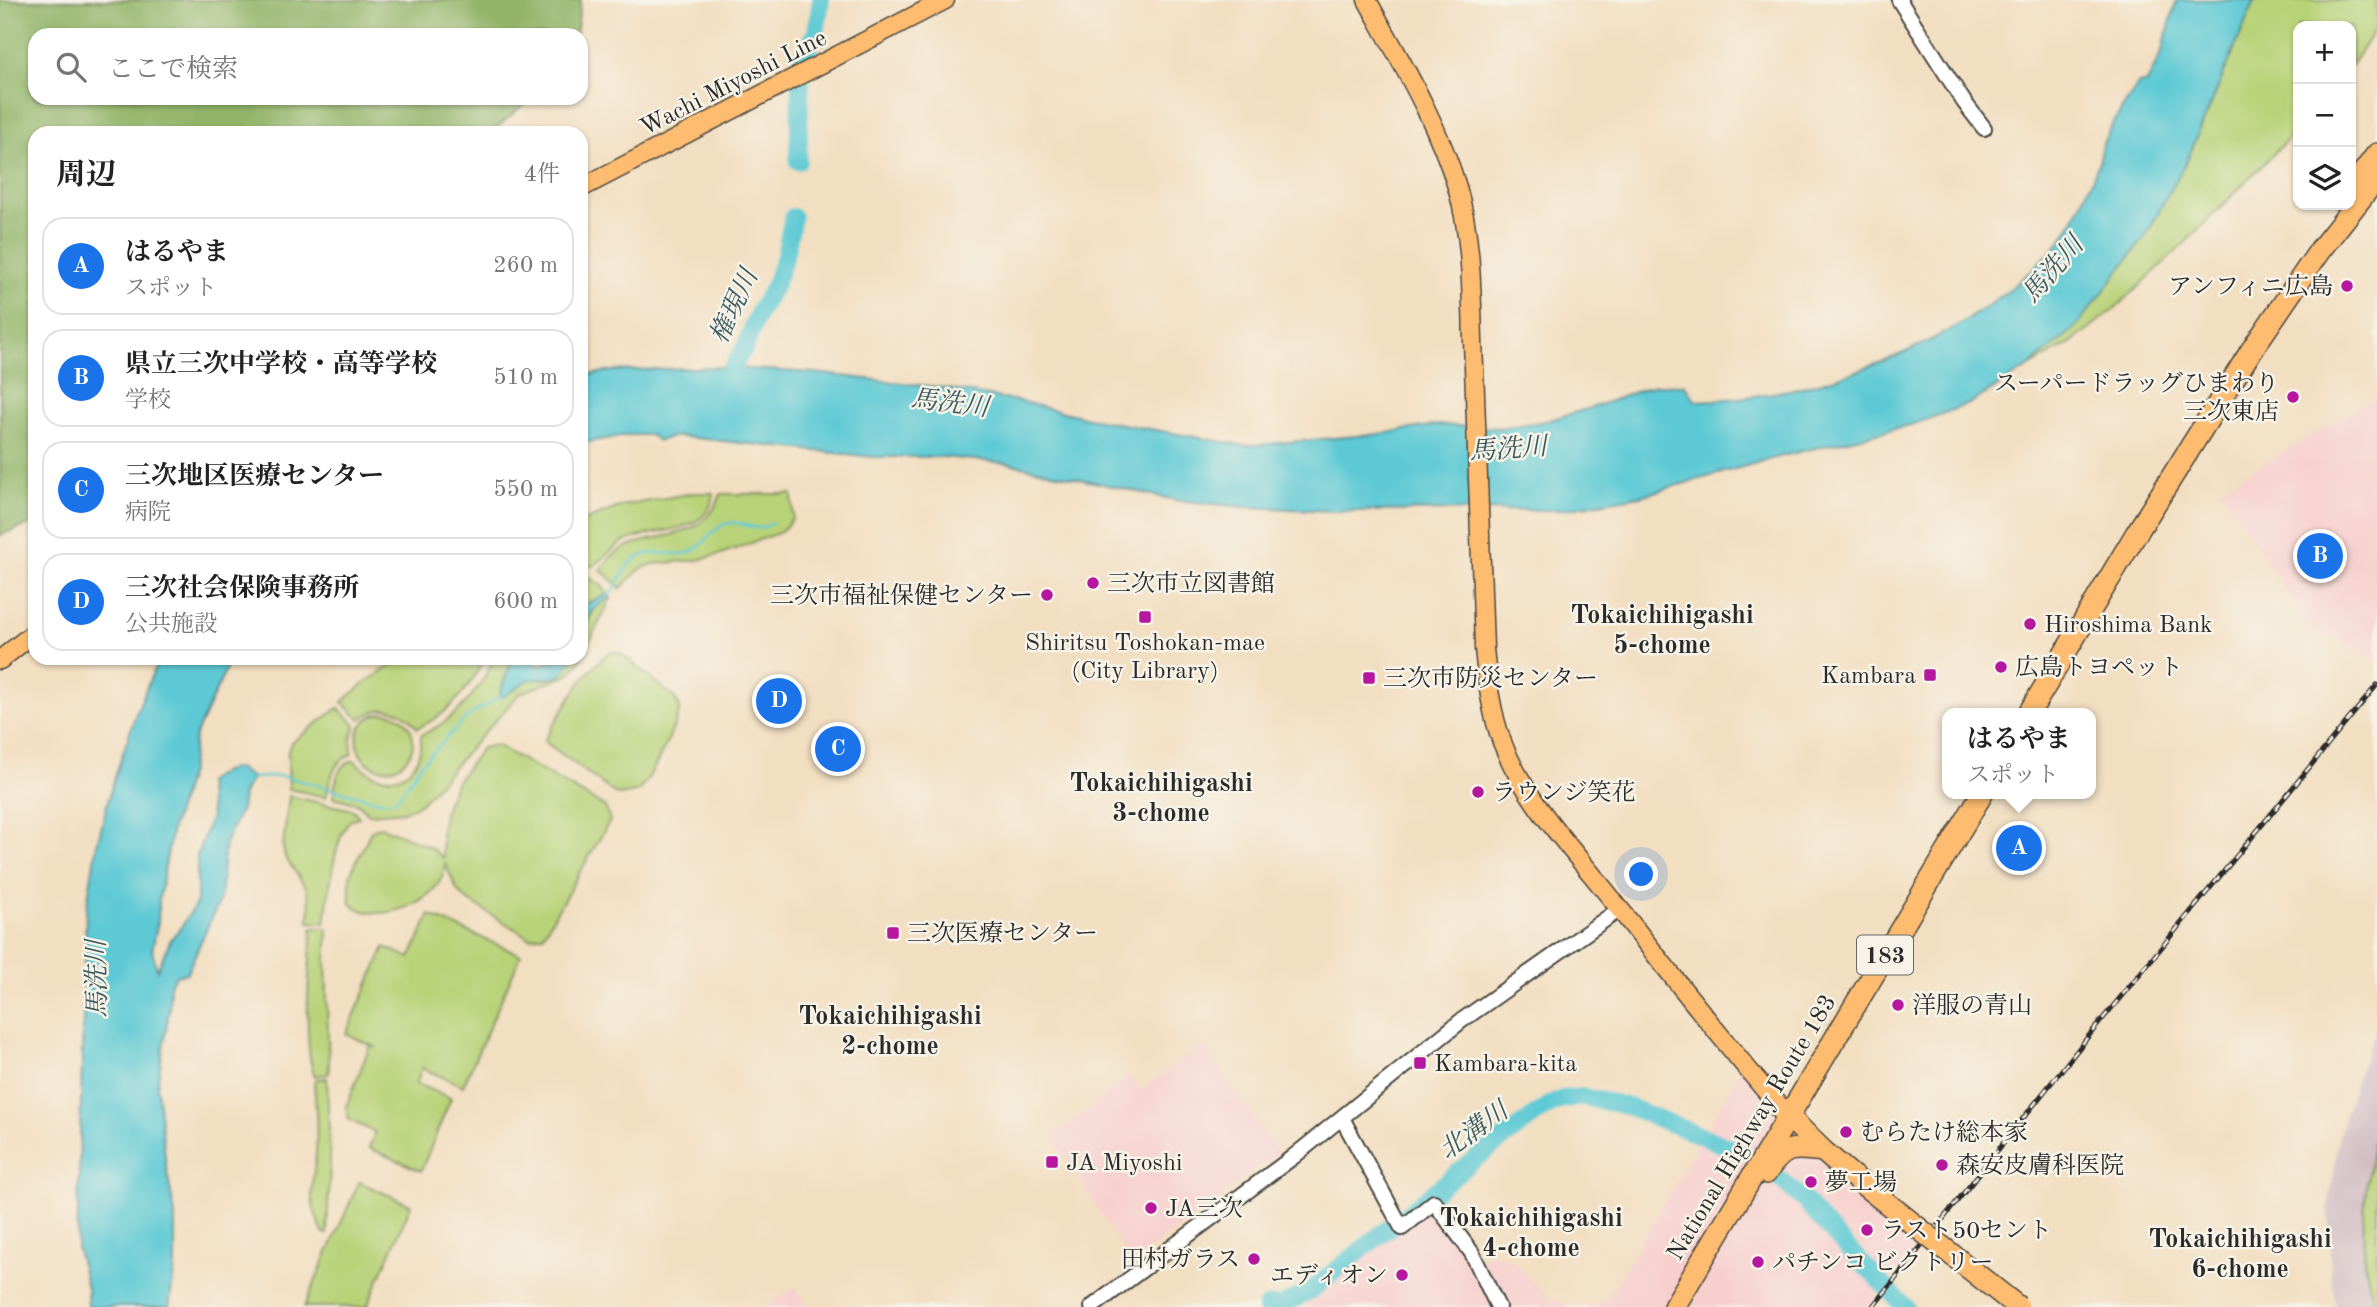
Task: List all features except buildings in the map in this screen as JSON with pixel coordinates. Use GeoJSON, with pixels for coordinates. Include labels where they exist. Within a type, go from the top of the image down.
{"type":"FeatureCollection","features":[{"type":"Feature","properties":{"kind":"highway"},"geometry":{"type":"LineString","coordinates":[[2356,182],[2377,154]]}},
{"type":"Feature","properties":{"kind":"highway"},"geometry":{"type":"LineString","coordinates":[[2032,708],[2136,534],[2251,351],[2320,250],[2377,178]]}},
{"type":"Feature","properties":{"kind":"highway"},"geometry":{"type":"LineString","coordinates":[[2017,708],[2087,587],[2115,549],[2241,344],[2335,210]]}},
{"type":"Feature","properties":{"kind":"highway","name":"National Highway Route 183"},"geometry":{"type":"LineString","coordinates":[[1674,1307],[1736,1204],[1783,1111],[1964,799]]}},
{"type":"Feature","properties":{"kind":"highway","name":"National Highway Route 183"},"geometry":{"type":"LineString","coordinates":[[1662,1307],[1979,799]]}},
{"type":"Feature","properties":{"kind":"highway"},"geometry":{"type":"LineString","coordinates":[[1783,1111],[1850,1174],[2018,1307]]}},
{"type":"Feature","properties":{"kind":"highway"},"geometry":{"type":"LineString","coordinates":[[1736,1204],[1761,1180],[1776,1157],[1796,1147],[1823,1151]]}},
{"type":"Feature","properties":{"kind":"main road","name":"Wachi Miyoshi Line"},"geometry":{"type":"LineString","coordinates":[[588,184],[945,0]]}},
{"type":"Feature","properties":{"kind":"main road"},"geometry":{"type":"LineString","coordinates":[[1367,0],[1447,154],[1464,222],[1471,290],[1488,690],[1502,741],[1541,808],[1738,1059],[1783,1111]]}},
{"type":"Feature","properties":{"kind":"main road"},"geometry":{"type":"LineString","coordinates":[[0,660],[28,638]]}},
{"type":"Feature","properties":{"kind":"street"},"geometry":{"type":"LineString","coordinates":[[1899,0],[1964,102],[1984,128]]}},
{"type":"Feature","properties":{"kind":"street"},"geometry":{"type":"LineString","coordinates":[[1092,1307],[1293,1157],[1461,1021],[1620,909]]}},
{"type":"Feature","properties":{"kind":"street"},"geometry":{"type":"LineString","coordinates":[[1342,1118],[1402,1228],[1434,1202],[1472,1253],[1498,1307]]}},
{"type":"Feature","properties":{"kind":"shaded area"},"geometry":{"type":"Polygon","coordinates":[[[2377,397],[2377,661],[2307,623],[2220,489],[2377,397]]]}},
{"type":"Feature","properties":{"kind":"shaded area"},"geometry":{"type":"Polygon","coordinates":[[[2377,1027],[2377,1307],[2336,1307],[2331,1276],[2328,1210],[2339,1134],[2357,1076],[2377,1027]]]}},
{"type":"Feature","properties":{"kind":"shaded area","name":"JA三次"},"geometry":{"type":"Polygon","coordinates":[[[1203,1045],[1279,1153],[1131,1263],[1051,1135],[1084,1113],[1129,1075],[1140,1090],[1203,1045]]]}},
{"type":"Feature","properties":{"kind":"shaded area"},"geometry":{"type":"Polygon","coordinates":[[[1743,1067],[1920,1242],[1868,1307],[1579,1307],[1606,1301],[1743,1067]]]}},
{"type":"Feature","properties":{"kind":"shaded area"},"geometry":{"type":"Polygon","coordinates":[[[1431,1198],[1477,1259],[1493,1253],[1514,1262],[1548,1298],[1574,1307],[1306,1307],[1302,1300],[1325,1287],[1431,1198]]]}},
{"type":"Feature","properties":{"kind":"shaded area"},"geometry":{"type":"Polygon","coordinates":[[[795,1287],[808,1307],[766,1307],[795,1287]]]}},
{"type":"Feature","properties":{"kind":"green space"},"geometry":{"type":"Polygon","coordinates":[[[0,0],[581,0],[577,28],[28,28],[28,105],[524,105],[498,126],[28,126],[28,525],[0,535],[0,0]]]}},
{"type":"Feature","properties":{"kind":"green space"},"geometry":{"type":"Polygon","coordinates":[[[2255,0],[2377,0],[2377,26],[2356,58],[2356,21],[2293,21],[2293,134],[2119,305],[2072,342],[2026,369],[2076,327],[2145,237],[2188,158],[2255,0]]]}},
{"type":"Feature","properties":{"kind":"green space"},"geometry":{"type":"Polygon","coordinates":[[[693,493],[714,493],[710,507],[702,517],[691,524],[635,537],[615,547],[593,566],[588,566],[588,519],[622,506],[693,493]]]}},
{"type":"Feature","properties":{"kind":"green space"},"geometry":{"type":"Polygon","coordinates":[[[721,494],[792,494],[793,518],[781,532],[721,554],[698,560],[653,564],[640,569],[621,588],[601,570],[613,555],[628,546],[697,525],[711,513],[721,494]]]}},
{"type":"Feature","properties":{"kind":"green space"},"geometry":{"type":"Polygon","coordinates":[[[590,578],[600,584],[611,598],[588,645],[588,622],[594,609],[606,595],[588,603],[590,578]]]}},
{"type":"Feature","properties":{"kind":"green space"},"geometry":{"type":"Polygon","coordinates":[[[610,652],[619,652],[674,697],[680,708],[663,751],[644,784],[637,791],[617,795],[544,741],[581,682],[610,652]]]}},
{"type":"Feature","properties":{"kind":"green space"},"geometry":{"type":"Polygon","coordinates":[[[392,665],[481,665],[448,708],[417,728],[405,715],[391,710],[375,711],[360,719],[342,702],[392,665]]]}},
{"type":"Feature","properties":{"kind":"green space"},"geometry":{"type":"Polygon","coordinates":[[[491,665],[511,665],[500,696],[503,697],[528,679],[550,679],[566,665],[577,665],[567,676],[520,693],[421,803],[406,811],[369,814],[359,804],[333,797],[340,770],[348,762],[354,760],[365,770],[388,778],[408,771],[420,750],[421,735],[440,725],[464,704],[491,665]]]}},
{"type":"Feature","properties":{"kind":"green space"},"geometry":{"type":"Polygon","coordinates":[[[338,708],[356,725],[351,739],[352,754],[336,766],[326,797],[289,789],[288,751],[291,743],[338,708]]]}},
{"type":"Feature","properties":{"kind":"green space"},"geometry":{"type":"Polygon","coordinates":[[[379,713],[391,713],[405,721],[413,735],[411,752],[405,761],[391,769],[379,769],[362,757],[357,747],[357,735],[369,718],[379,713]]]}},
{"type":"Feature","properties":{"kind":"green space"},"geometry":{"type":"Polygon","coordinates":[[[496,745],[605,807],[610,821],[543,935],[530,938],[467,900],[457,890],[445,863],[442,876],[434,889],[408,907],[376,913],[362,910],[350,903],[350,875],[371,831],[376,828],[382,827],[430,847],[443,858],[441,828],[447,802],[457,781],[482,748],[496,745]]]}},
{"type":"Feature","properties":{"kind":"green space"},"geometry":{"type":"Polygon","coordinates":[[[289,796],[353,810],[359,817],[350,821],[339,841],[325,923],[309,922],[307,889],[285,857],[283,847],[289,796]]]}},
{"type":"Feature","properties":{"kind":"green space"},"geometry":{"type":"Polygon","coordinates":[[[430,915],[521,955],[463,1086],[422,1068],[416,1084],[451,1098],[421,1171],[369,1148],[375,1132],[349,1120],[346,1107],[370,1046],[377,1048],[346,1034],[385,947],[410,958],[430,915]]]}},
{"type":"Feature","properties":{"kind":"green space"},"geometry":{"type":"Polygon","coordinates":[[[313,928],[328,928],[326,961],[329,1074],[315,1076],[311,1064],[308,1027],[313,928]]]}},
{"type":"Feature","properties":{"kind":"green space"},"geometry":{"type":"Polygon","coordinates":[[[327,1078],[330,1163],[327,1234],[323,1233],[314,1210],[312,1194],[317,1136],[314,1083],[315,1080],[327,1078]]]}},
{"type":"Feature","properties":{"kind":"green space"},"geometry":{"type":"Polygon","coordinates":[[[2377,1123],[2377,1307],[2366,1267],[2363,1226],[2377,1123]]]}},
{"type":"Feature","properties":{"kind":"green space"},"geometry":{"type":"Polygon","coordinates":[[[359,1182],[411,1205],[367,1307],[304,1307],[359,1182]]]}},
{"type":"Feature","properties":{"kind":"water","name":"馬洗川"},"geometry":{"type":"Polygon","coordinates":[[[2177,0],[2255,0],[2188,158],[2145,237],[2076,327],[2026,369],[1969,404],[1914,424],[1774,458],[1640,496],[1558,510],[1334,511],[1245,507],[1175,500],[1007,463],[942,457],[873,457],[676,436],[658,441],[651,435],[630,435],[588,442],[588,375],[611,371],[718,367],[815,373],[937,387],[1018,401],[1088,418],[1246,446],[1379,434],[1437,425],[1500,428],[1546,421],[1654,385],[1685,385],[1696,401],[1741,398],[1787,390],[1880,363],[1924,343],[1966,320],[2005,293],[2039,263],[2056,247],[2070,226],[2099,162],[2110,128],[2138,84],[2147,83],[2162,51],[2177,0]]]}},
{"type":"Feature","properties":{"kind":"water"},"geometry":{"type":"Polygon","coordinates":[[[607,595],[609,598],[591,611],[588,620],[588,603],[607,595]]]}},
{"type":"Feature","properties":{"kind":"water","name":"馬洗川"},"geometry":{"type":"Polygon","coordinates":[[[156,665],[228,665],[195,736],[190,772],[172,828],[152,950],[157,970],[171,939],[197,902],[197,855],[211,816],[207,782],[224,771],[238,768],[252,778],[243,794],[241,809],[225,843],[220,899],[187,973],[175,976],[170,985],[169,1010],[157,1087],[175,1215],[175,1266],[169,1307],[88,1307],[87,1288],[77,1249],[86,911],[96,849],[111,789],[137,711],[156,665]]]}},
{"type":"Feature","properties":{"kind":"water"},"geometry":{"type":"Polygon","coordinates":[[[510,665],[568,665],[559,677],[528,680],[503,697],[499,696],[510,665]]]}},
{"type":"Feature","properties":{"kind":"waterway","name":"権現川"},"geometry":{"type":"LineString","coordinates":[[798,161],[801,68],[816,32],[821,0]]}},
{"type":"Feature","properties":{"kind":"waterway","name":"権現川"},"geometry":{"type":"LineString","coordinates":[[721,387],[745,347],[759,311],[775,285],[785,256],[793,217]]}},
{"type":"Feature","properties":{"kind":"waterway"},"geometry":{"type":"LineString","coordinates":[[605,598],[616,587],[625,569],[643,555],[690,552],[725,524],[737,523],[760,528],[772,523]]}},
{"type":"Feature","properties":{"kind":"waterway"},"geometry":{"type":"LineString","coordinates":[[252,778],[281,776],[379,801],[393,801],[421,764],[467,717],[502,695]]}},
{"type":"Feature","properties":{"kind":"waterway","name":"北溝川"},"geometry":{"type":"LineString","coordinates":[[1266,1307],[1283,1305],[1311,1290],[1470,1163],[1546,1107],[1563,1099],[1583,1097],[1627,1106],[1736,1150]]}},
{"type":"Feature","properties":{"kind":"waterway","name":"北溝川"},"geometry":{"type":"LineString","coordinates":[[1780,1179],[1806,1202],[1821,1221],[1905,1307]]}},
{"type":"Feature","properties":{"kind":"railway"},"geometry":{"type":"LineString","coordinates":[[1873,1307],[2087,1038],[2377,685]]}},
{"type":"Feature","properties":{"kind":"place","name":"アンフィニ広島"},"geometry":{"type":"Point","coordinates":[2347,286]}},
{"type":"Feature","properties":{"kind":"place","name":"スーパードラッグひまわり 三次東店"},"geometry":{"type":"Point","coordinates":[2293,397]}},
{"type":"Feature","properties":{"kind":"place","name":"県立三次中学校・高等学校"},"geometry":{"type":"Point","coordinates":[2320,556]}},
{"type":"Feature","properties":{"kind":"place","name":"三次市立図書館"},"geometry":{"type":"Point","coordinates":[1093,583]}},
{"type":"Feature","properties":{"kind":"place","name":"三次市福祉保健センター"},"geometry":{"type":"Point","coordinates":[1047,595]}},
{"type":"Feature","properties":{"kind":"place","name":"Shiritsu Toshokan-mae (City Library)"},"geometry":{"type":"Point","coordinates":[1145,617]}},
{"type":"Feature","properties":{"kind":"place","name":"Hiroshima Bank"},"geometry":{"type":"Point","coordinates":[2030,624]}},
{"type":"Feature","properties":{"kind":"place","name":"広島トヨペット"},"geometry":{"type":"Point","coordinates":[2001,667]}},
{"type":"Feature","properties":{"kind":"place","name":"Kambara"},"geometry":{"type":"Point","coordinates":[1930,675]}},
{"type":"Feature","properties":{"kind":"place","name":"三次市防災センター"},"geometry":{"type":"Point","coordinates":[1369,678]}},
{"type":"Feature","properties":{"kind":"place","name":"三次社会保険事務所"},"geometry":{"type":"Point","coordinates":[779,701]}},
{"type":"Feature","properties":{"kind":"place","name":"三次地区医療センター"},"geometry":{"type":"Point","coordinates":[838,749]}},
{"type":"Feature","properties":{"kind":"place","name":"ラウンジ笑花"},"geometry":{"type":"Point","coordinates":[1478,792]}},
{"type":"Feature","properties":{"kind":"place","name":"はるやま"},"geometry":{"type":"Point","coordinates":[2019,848]}},
{"type":"Feature","properties":{"kind":"place","name":"三次医療センター"},"geometry":{"type":"Point","coordinates":[893,933]}},
{"type":"Feature","properties":{"kind":"place","name":"洋服の青山"},"geometry":{"type":"Point","coordinates":[1898,1005]}},
{"type":"Feature","properties":{"kind":"place","name":"Kambara-kita"},"geometry":{"type":"Point","coordinates":[1420,1063]}},
{"type":"Feature","properties":{"kind":"place","name":"むらたけ総本家"},"geometry":{"type":"Point","coordinates":[1846,1132]}},
{"type":"Feature","properties":{"kind":"place","name":"JA Miyoshi"},"geometry":{"type":"Point","coordinates":[1052,1162]}},
{"type":"Feature","properties":{"kind":"place","name":"森安皮膚科医院"},"geometry":{"type":"Point","coordinates":[1942,1165]}},
{"type":"Feature","properties":{"kind":"place","name":"夢工場"},"geometry":{"type":"Point","coordinates":[1811,1182]}},
{"type":"Feature","properties":{"kind":"place","name":"JA三次"},"geometry":{"type":"Point","coordinates":[1151,1208]}},
{"type":"Feature","properties":{"kind":"place","name":"ラスト50セント"},"geometry":{"type":"Point","coordinates":[1867,1230]}},
{"type":"Feature","properties":{"kind":"place","name":"田村ガラス"},"geometry":{"type":"Point","coordinates":[1254,1259]}},
{"type":"Feature","properties":{"kind":"place","name":"パチンコ ビクトリー"},"geometry":{"type":"Point","coordinates":[1758,1262]}},
{"type":"Feature","properties":{"kind":"place","name":"エディオン"},"geometry":{"type":"Point","coordinates":[1402,1275]}},
{"type":"Feature","properties":{"kind":"district","name":"Tokaichihigashi 5-chome"},"geometry":{"type":"Point","coordinates":[1662,629]}},
{"type":"Feature","properties":{"kind":"district","name":"Tokaichihigashi 3-chome"},"geometry":{"type":"Point","coordinates":[1161,797]}},
{"type":"Feature","properties":{"kind":"district","name":"Tokaichihigashi 2-chome"},"geometry":{"type":"Point","coordinates":[890,1030]}},
{"type":"Feature","properties":{"kind":"district","name":"Tokaichihigashi 4-chome"},"geometry":{"type":"Point","coordinates":[1531,1232]}},
{"type":"Feature","properties":{"kind":"district","name":"Tokaichihigashi 6-chome"},"geometry":{"type":"Point","coordinates":[2240,1253]}}]}
